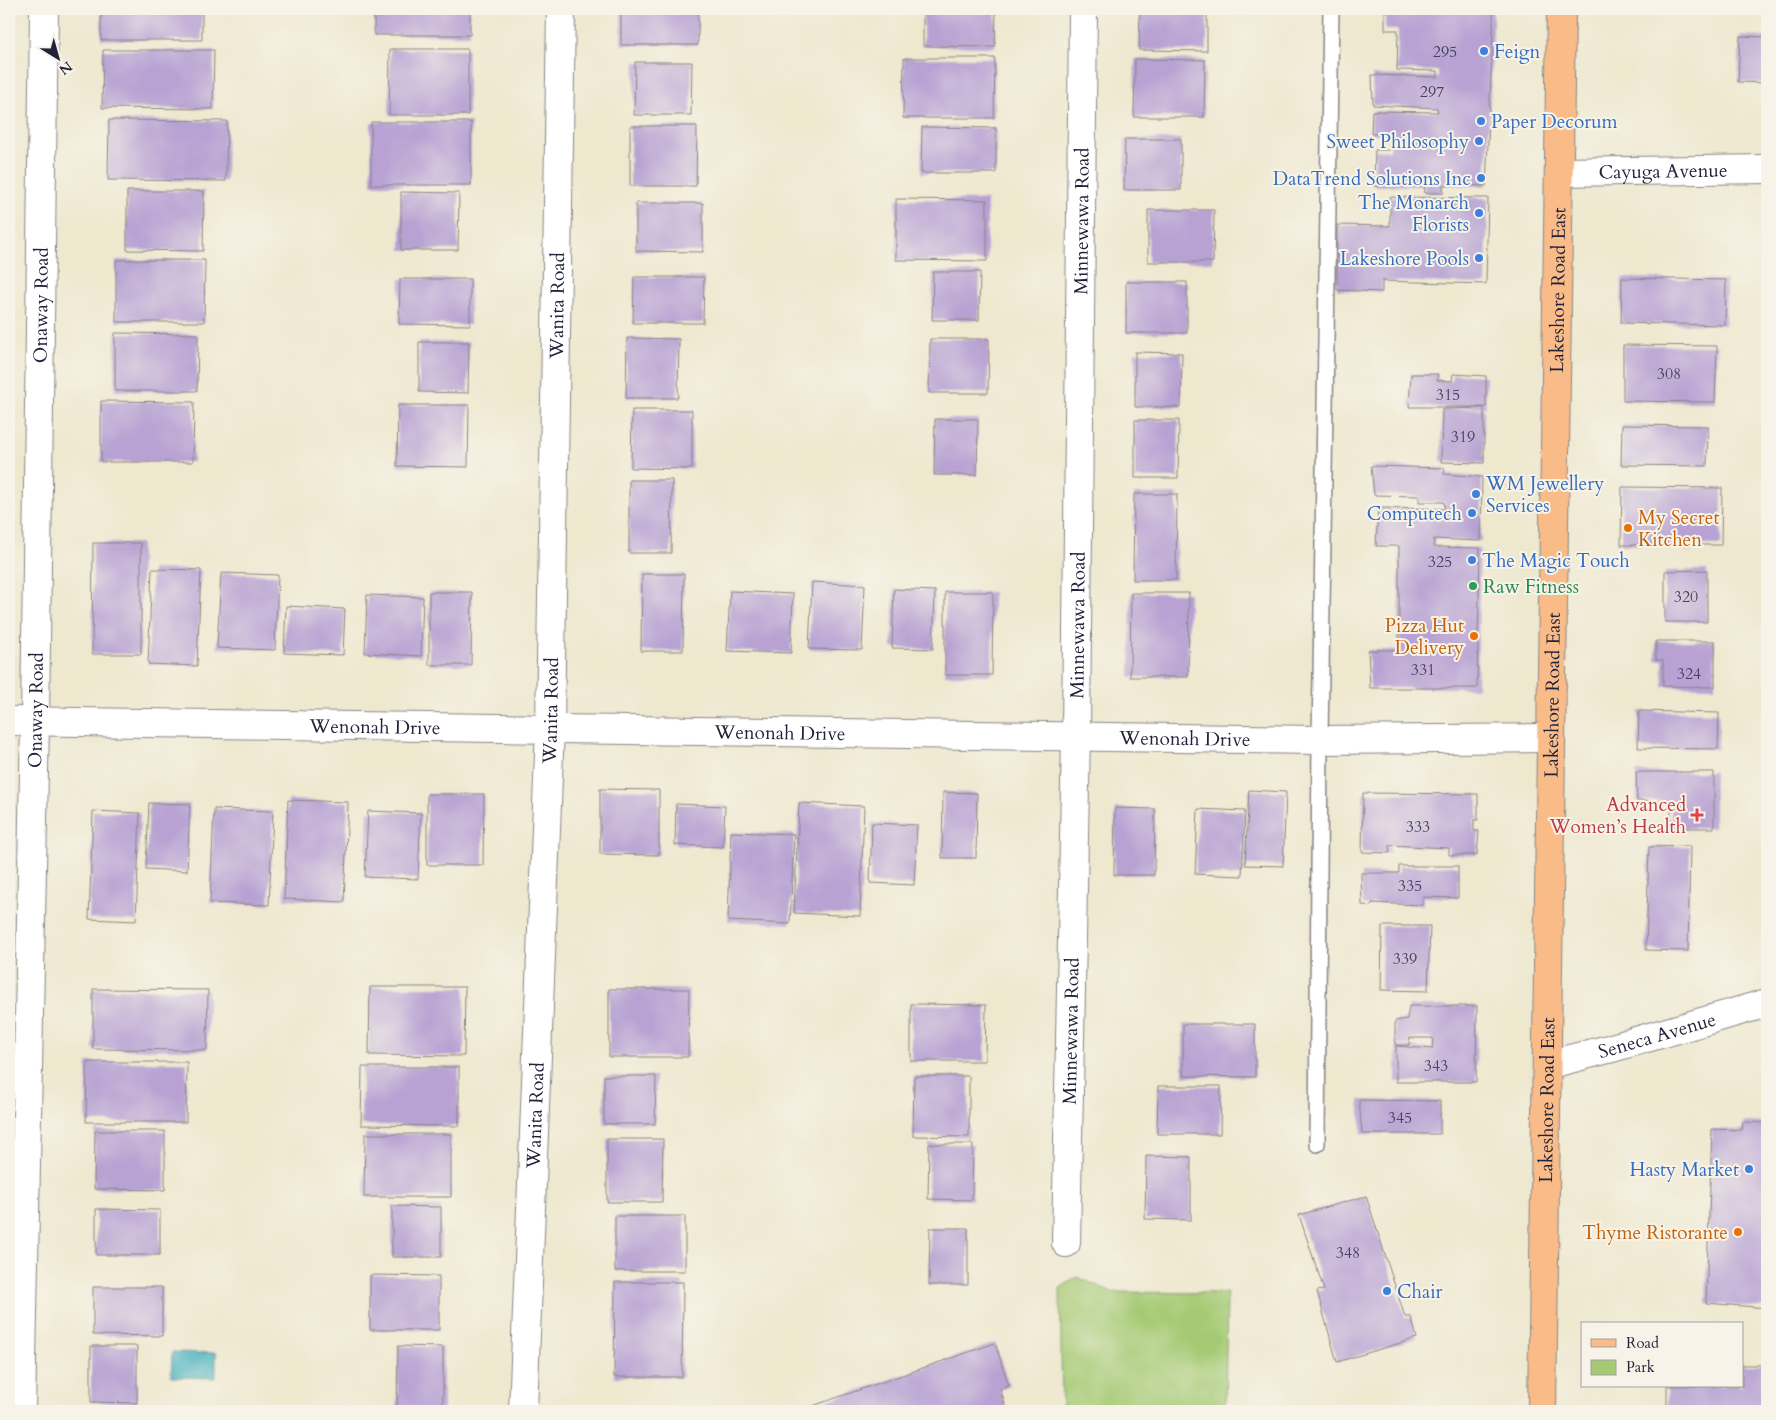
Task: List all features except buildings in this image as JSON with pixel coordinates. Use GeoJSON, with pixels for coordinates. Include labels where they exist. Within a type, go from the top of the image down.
{"type":"FeatureCollection","features":[{"type":"Feature","properties":{"kind":"main road","name":"Lakeshore Road East"},"geometry":{"type":"LineString","coordinates":[[1542,1411],[1561,9]]}},
{"type":"Feature","properties":{"kind":"street","name":"Onaway Road"},"geometry":{"type":"LineString","coordinates":[[21,1411],[22,721],[44,9]]}},
{"type":"Feature","properties":{"kind":"street","name":"Wanita Road"},"geometry":{"type":"LineString","coordinates":[[523,1411],[550,728],[561,9]]}},
{"type":"Feature","properties":{"kind":"street","name":"Minnewawa Road"},"geometry":{"type":"LineString","coordinates":[[1066,1243],[1076,735],[1083,9]]}},
{"type":"Feature","properties":{"kind":"street","name":"Cayuga Avenue"},"geometry":{"type":"LineString","coordinates":[[1559,172],[1767,169]]}},
{"type":"Feature","properties":{"kind":"street","name":"Wenonah Drive"},"geometry":{"type":"LineString","coordinates":[[22,721],[1320,740],[1551,738]]}},
{"type":"Feature","properties":{"kind":"street","name":"Seneca Avenue"},"geometry":{"type":"LineString","coordinates":[[1546,1065],[1767,1003]]}},
{"type":"Feature","properties":{"kind":"lane"},"geometry":{"type":"LineString","coordinates":[[1317,1144],[1320,740],[1331,9]]}},
{"type":"Feature","properties":{"kind":"green space"},"geometry":{"type":"Polygon","coordinates":[[[1077,1277],[1115,1293],[1227,1293],[1225,1411],[1062,1411],[1060,1288],[1077,1277]]]}},
{"type":"Feature","properties":{"kind":"water"},"geometry":{"type":"Polygon","coordinates":[[[172,1352],[216,1353],[216,1378],[171,1377],[172,1352]]]}},
{"type":"Feature","properties":{"kind":"place","name":"Feign"},"geometry":{"type":"Point","coordinates":[1484,51]}},
{"type":"Feature","properties":{"kind":"place","name":"Paper Decorum"},"geometry":{"type":"Point","coordinates":[1481,121]}},
{"type":"Feature","properties":{"kind":"place","name":"Sweet Philosophy"},"geometry":{"type":"Point","coordinates":[1479,141]}},
{"type":"Feature","properties":{"kind":"place","name":"DataTrend Solutions Inc"},"geometry":{"type":"Point","coordinates":[1481,178]}},
{"type":"Feature","properties":{"kind":"place","name":"The Monarch Florists"},"geometry":{"type":"Point","coordinates":[1479,213]}},
{"type":"Feature","properties":{"kind":"place","name":"Lakeshore Pools"},"geometry":{"type":"Point","coordinates":[1479,258]}},
{"type":"Feature","properties":{"kind":"place","name":"WM Jewellery Services"},"geometry":{"type":"Point","coordinates":[1476,494]}},
{"type":"Feature","properties":{"kind":"place","name":"Computech"},"geometry":{"type":"Point","coordinates":[1472,513]}},
{"type":"Feature","properties":{"kind":"place","name":"My Secret Kitchen"},"geometry":{"type":"Point","coordinates":[1628,528]}},
{"type":"Feature","properties":{"kind":"place","name":"The Magic Touch"},"geometry":{"type":"Point","coordinates":[1472,560]}},
{"type":"Feature","properties":{"kind":"place","name":"Raw Fitness"},"geometry":{"type":"Point","coordinates":[1473,586]}},
{"type":"Feature","properties":{"kind":"place","name":"Pizza Hut Delivery"},"geometry":{"type":"Point","coordinates":[1474,636]}},
{"type":"Feature","properties":{"kind":"place","name":"Advanced Women’s Health"},"geometry":{"type":"Point","coordinates":[1697,815]}},
{"type":"Feature","properties":{"kind":"place","name":"Hasty Market"},"geometry":{"type":"Point","coordinates":[1749,1169]}},
{"type":"Feature","properties":{"kind":"place","name":"Thyme Ristorante"},"geometry":{"type":"Point","coordinates":[1738,1232]}},
{"type":"Feature","properties":{"kind":"place","name":"Chair"},"geometry":{"type":"Point","coordinates":[1387,1291]}}]}
